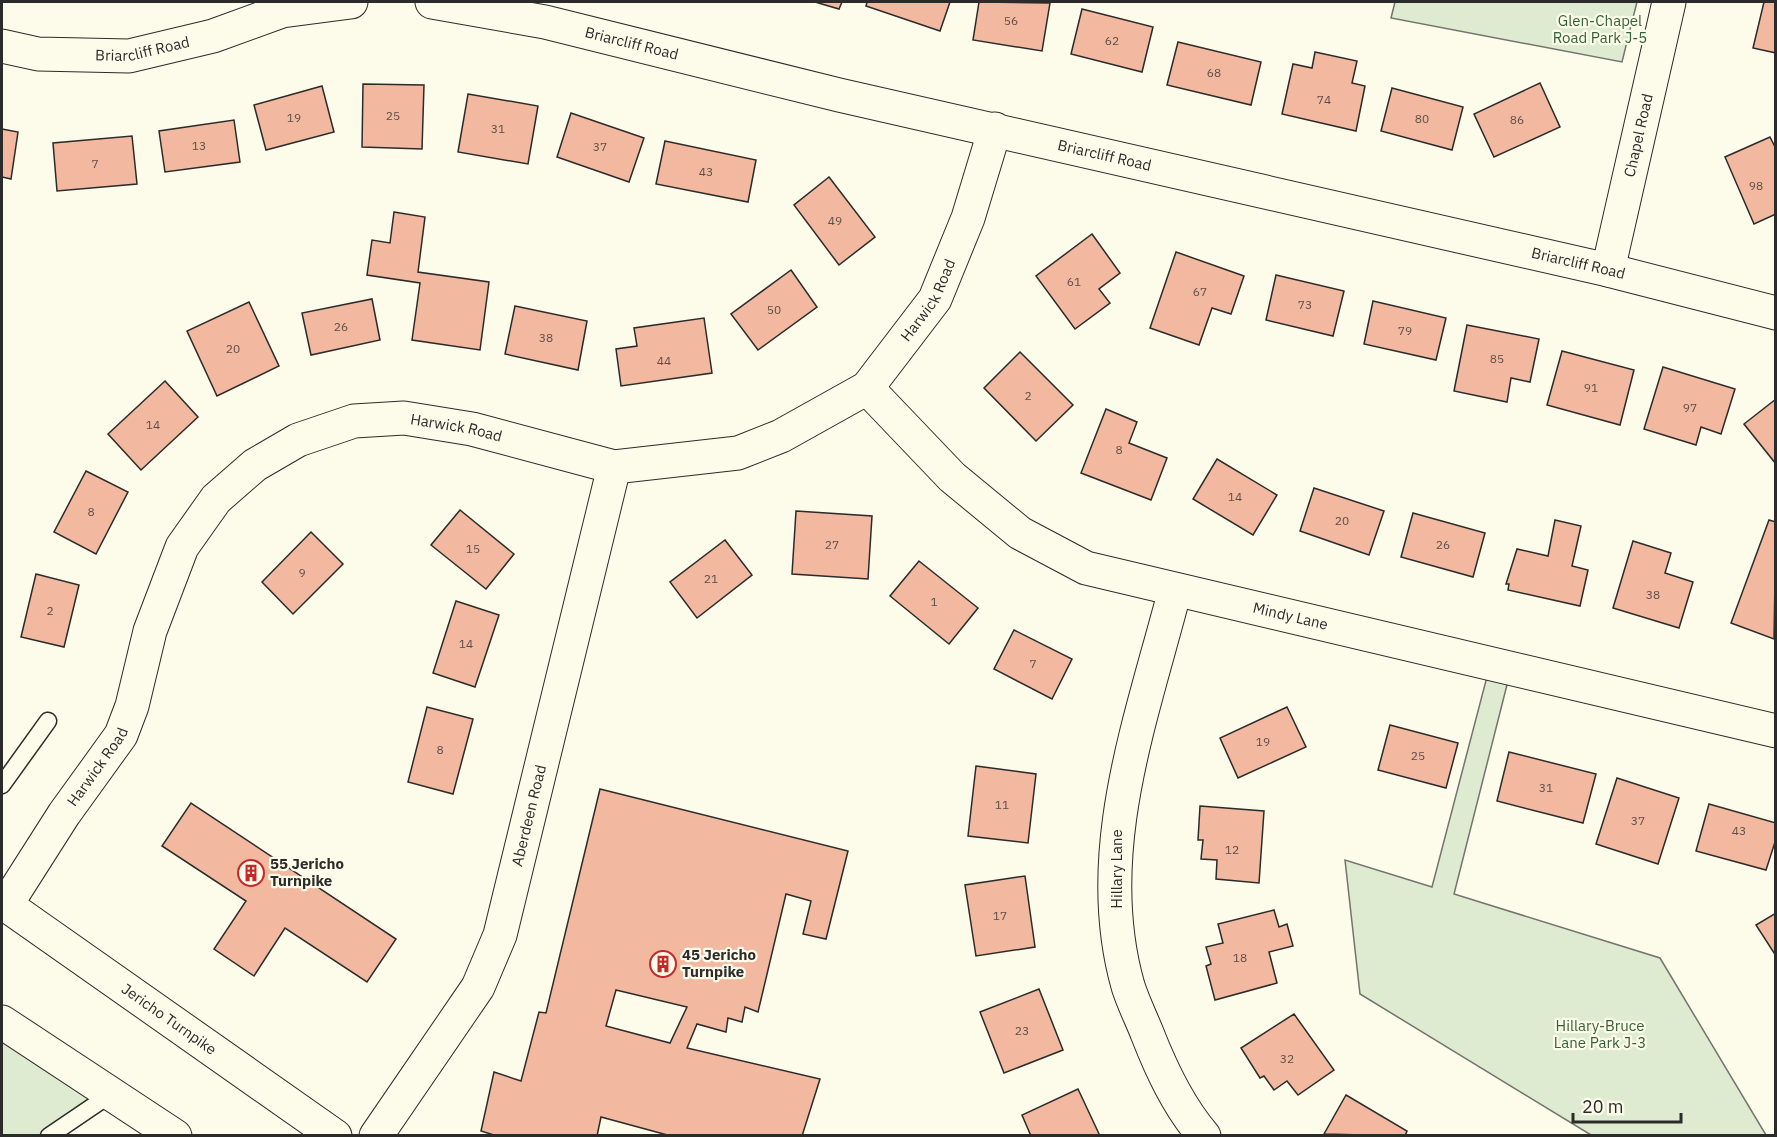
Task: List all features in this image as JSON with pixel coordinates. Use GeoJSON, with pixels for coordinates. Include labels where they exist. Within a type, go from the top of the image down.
{"type":"FeatureCollection","features":[{"type":"Feature","properties":{"kind":"street","name":"Briarcliff Road"},"geometry":{"type":"LineString","coordinates":[[2,46],[38,54],[129,56],[213,36],[282,11],[351,2]]}},
{"type":"Feature","properties":{"kind":"street","name":"Briarcliff Road"},"geometry":{"type":"LineString","coordinates":[[432,2],[545,22],[839,95],[1608,270],[1776,313]]}},
{"type":"Feature","properties":{"kind":"street","name":"Chapel Road"},"geometry":{"type":"LineString","coordinates":[[1608,270],[1669,2]]}},
{"type":"Feature","properties":{"kind":"street","name":"Harwick Road"},"geometry":{"type":"LineString","coordinates":[[4,904],[64,814],[121,735],[132,706],[150,631],[183,547],[216,499],[255,465],[298,440],[354,421],[404,418],[472,429],[614,467],[738,453],[781,436],[867,388],[935,299],[968,218],[995,129]]}},
{"type":"Feature","properties":{"kind":"street","name":"Mindy Lane"},"geometry":{"type":"LineString","coordinates":[[867,388],[952,477],[1020,533],[1086,568],[1776,731]]}},
{"type":"Feature","properties":{"kind":"street","name":"Aberdeen Road"},"geometry":{"type":"LineString","coordinates":[[376,1136],[477,987],[500,935],[614,467]]}},
{"type":"Feature","properties":{"kind":"street","name":"Hillary Lane"},"geometry":{"type":"LineString","coordinates":[[1175,590],[1120,802],[1115,848],[1117,926],[1128,986],[1162,1072],[1204,1136]]}},
{"type":"Feature","properties":{"kind":"street","name":"Jericho Turnpike"},"geometry":{"type":"LineString","coordinates":[[4,904],[335,1136]]}},
{"type":"Feature","properties":{"kind":"street"},"geometry":{"type":"LineString","coordinates":[[2,1022],[175,1136]]}},
{"type":"Feature","properties":{"kind":"lane"},"geometry":{"type":"LineString","coordinates":[[2,785],[48,721]]}},
{"type":"Feature","properties":{"kind":"lane"},"geometry":{"type":"LineString","coordinates":[[49,1136],[111,1094]]}},
{"type":"Feature","properties":{"kind":"green space","name":"Glen-Chapel Road Park J-5"},"geometry":{"type":"Polygon","coordinates":[[[1395,2],[1637,2],[1622,62],[1391,18],[1395,2]]]}},
{"type":"Feature","properties":{"kind":"green space","name":"Hillary-Bruce Lane Park J-3"},"geometry":{"type":"Polygon","coordinates":[[[1489,669],[1510,673],[1454,894],[1660,958],[1766,1135],[1591,1135],[1360,994],[1345,860],[1432,887],[1489,669]]]}},
{"type":"Feature","properties":{"kind":"green space"},"geometry":{"type":"Polygon","coordinates":[[[2,1022],[111,1094],[49,1135],[2,1135],[2,1022]]]}},
{"type":"Feature","properties":{"kind":"building"},"geometry":{"type":"Polygon","coordinates":[[[815,2],[842,2],[839,9],[815,2]]]}},
{"type":"Feature","properties":{"kind":"building"},"geometry":{"type":"Polygon","coordinates":[[[867,2],[950,2],[940,31],[866,6],[867,2]]]}},
{"type":"Feature","properties":{"kind":"building"},"geometry":{"type":"Polygon","coordinates":[[[979,2],[1050,3],[1042,51],[973,40],[979,2]]]}},
{"type":"Feature","properties":{"kind":"building"},"geometry":{"type":"Polygon","coordinates":[[[1764,2],[1776,2],[1776,53],[1753,48],[1764,2]]]}},
{"type":"Feature","properties":{"kind":"building"},"geometry":{"type":"Polygon","coordinates":[[[1082,9],[1153,27],[1142,72],[1071,54],[1082,9]]]}},
{"type":"Feature","properties":{"kind":"building"},"geometry":{"type":"Polygon","coordinates":[[[1178,42],[1261,62],[1251,105],[1167,85],[1178,42]]]}},
{"type":"Feature","properties":{"kind":"building"},"geometry":{"type":"Polygon","coordinates":[[[1315,52],[1357,61],[1352,83],[1365,86],[1356,131],[1282,114],[1293,64],[1312,68],[1315,52]]]}},
{"type":"Feature","properties":{"kind":"building"},"geometry":{"type":"Polygon","coordinates":[[[1540,83],[1560,127],[1494,157],[1474,114],[1540,83]]]}},
{"type":"Feature","properties":{"kind":"building"},"geometry":{"type":"Polygon","coordinates":[[[363,84],[424,85],[422,149],[362,147],[363,84]]]}},
{"type":"Feature","properties":{"kind":"building"},"geometry":{"type":"Polygon","coordinates":[[[322,86],[334,132],[266,150],[254,105],[322,86]]]}},
{"type":"Feature","properties":{"kind":"building"},"geometry":{"type":"Polygon","coordinates":[[[1392,88],[1463,107],[1452,150],[1381,131],[1392,88]]]}},
{"type":"Feature","properties":{"kind":"building"},"geometry":{"type":"Polygon","coordinates":[[[468,94],[538,106],[528,164],[458,152],[468,94]]]}},
{"type":"Feature","properties":{"kind":"building"},"geometry":{"type":"Polygon","coordinates":[[[571,113],[644,138],[629,182],[557,157],[571,113]]]}},
{"type":"Feature","properties":{"kind":"building"},"geometry":{"type":"Polygon","coordinates":[[[234,120],[240,162],[165,172],[159,131],[234,120]]]}},
{"type":"Feature","properties":{"kind":"building"},"geometry":{"type":"Polygon","coordinates":[[[2,129],[18,132],[11,179],[2,177],[2,129]]]}},
{"type":"Feature","properties":{"kind":"building"},"geometry":{"type":"Polygon","coordinates":[[[132,136],[137,184],[57,191],[53,143],[132,136]]]}},
{"type":"Feature","properties":{"kind":"building"},"geometry":{"type":"Polygon","coordinates":[[[1770,137],[1776,149],[1776,214],[1754,224],[1725,157],[1770,137]]]}},
{"type":"Feature","properties":{"kind":"building"},"geometry":{"type":"Polygon","coordinates":[[[665,141],[756,160],[748,202],[656,184],[665,141]]]}},
{"type":"Feature","properties":{"kind":"building"},"geometry":{"type":"Polygon","coordinates":[[[829,177],[875,237],[839,265],[794,205],[829,177]]]}},
{"type":"Feature","properties":{"kind":"building"},"geometry":{"type":"Polygon","coordinates":[[[394,212],[425,217],[418,272],[489,282],[480,350],[412,340],[420,283],[367,275],[372,240],[390,243],[394,212]]]}},
{"type":"Feature","properties":{"kind":"building"},"geometry":{"type":"Polygon","coordinates":[[[1092,234],[1120,273],[1099,289],[1110,303],[1075,329],[1036,276],[1092,234]]]}},
{"type":"Feature","properties":{"kind":"building"},"geometry":{"type":"Polygon","coordinates":[[[1176,252],[1244,276],[1231,314],[1212,308],[1199,345],[1150,328],[1176,252]]]}},
{"type":"Feature","properties":{"kind":"building"},"geometry":{"type":"Polygon","coordinates":[[[791,270],[817,307],[758,350],[731,314],[791,270]]]}},
{"type":"Feature","properties":{"kind":"building"},"geometry":{"type":"Polygon","coordinates":[[[1276,275],[1344,291],[1333,336],[1266,320],[1276,275]]]}},
{"type":"Feature","properties":{"kind":"building"},"geometry":{"type":"Polygon","coordinates":[[[372,299],[380,340],[311,355],[302,313],[372,299]]]}},
{"type":"Feature","properties":{"kind":"building"},"geometry":{"type":"Polygon","coordinates":[[[1373,301],[1446,318],[1436,360],[1364,344],[1373,301]]]}},
{"type":"Feature","properties":{"kind":"building"},"geometry":{"type":"Polygon","coordinates":[[[249,302],[279,366],[217,396],[187,331],[249,302]]]}},
{"type":"Feature","properties":{"kind":"building"},"geometry":{"type":"Polygon","coordinates":[[[515,306],[587,321],[578,370],[505,354],[515,306]]]}},
{"type":"Feature","properties":{"kind":"building"},"geometry":{"type":"Polygon","coordinates":[[[704,318],[712,373],[621,386],[616,349],[637,346],[634,328],[704,318]]]}},
{"type":"Feature","properties":{"kind":"building"},"geometry":{"type":"Polygon","coordinates":[[[1467,325],[1539,339],[1530,382],[1511,378],[1507,402],[1454,391],[1467,325]]]}},
{"type":"Feature","properties":{"kind":"building"},"geometry":{"type":"Polygon","coordinates":[[[1562,351],[1634,370],[1620,425],[1547,405],[1562,351]]]}},
{"type":"Feature","properties":{"kind":"building"},"geometry":{"type":"Polygon","coordinates":[[[1020,352],[1073,405],[1036,441],[984,388],[1020,352]]]}},
{"type":"Feature","properties":{"kind":"building"},"geometry":{"type":"Polygon","coordinates":[[[1663,367],[1735,389],[1721,434],[1701,427],[1696,445],[1644,429],[1663,367]]]}},
{"type":"Feature","properties":{"kind":"building"},"geometry":{"type":"Polygon","coordinates":[[[165,381],[198,417],[141,470],[108,434],[165,381]]]}},
{"type":"Feature","properties":{"kind":"building"},"geometry":{"type":"Polygon","coordinates":[[[1776,399],[1776,464],[1744,424],[1776,399]]]}},
{"type":"Feature","properties":{"kind":"building"},"geometry":{"type":"Polygon","coordinates":[[[1106,409],[1137,422],[1129,443],[1167,458],[1151,500],[1081,473],[1106,409]]]}},
{"type":"Feature","properties":{"kind":"building"},"geometry":{"type":"Polygon","coordinates":[[[1217,459],[1277,495],[1253,535],[1193,499],[1217,459]]]}},
{"type":"Feature","properties":{"kind":"building"},"geometry":{"type":"Polygon","coordinates":[[[86,471],[128,492],[96,554],[54,532],[86,471]]]}},
{"type":"Feature","properties":{"kind":"building"},"geometry":{"type":"Polygon","coordinates":[[[1314,488],[1384,511],[1369,555],[1300,531],[1314,488]]]}},
{"type":"Feature","properties":{"kind":"building"},"geometry":{"type":"Polygon","coordinates":[[[460,510],[514,554],[486,589],[431,545],[460,510]]]}},
{"type":"Feature","properties":{"kind":"building"},"geometry":{"type":"Polygon","coordinates":[[[796,511],[872,516],[868,579],[792,574],[796,511]]]}},
{"type":"Feature","properties":{"kind":"building"},"geometry":{"type":"Polygon","coordinates":[[[1413,513],[1485,533],[1473,577],[1401,557],[1413,513]]]}},
{"type":"Feature","properties":{"kind":"building"},"geometry":{"type":"Polygon","coordinates":[[[1555,520],[1581,526],[1572,566],[1588,570],[1580,606],[1508,590],[1509,584],[1506,584],[1517,549],[1548,556],[1555,520]]]}},
{"type":"Feature","properties":{"kind":"building"},"geometry":{"type":"Polygon","coordinates":[[[1769,520],[1776,522],[1774,639],[1731,623],[1769,520]]]}},
{"type":"Feature","properties":{"kind":"building"},"geometry":{"type":"Polygon","coordinates":[[[311,532],[343,564],[293,614],[262,582],[311,532]]]}},
{"type":"Feature","properties":{"kind":"building"},"geometry":{"type":"Polygon","coordinates":[[[725,540],[752,575],[697,618],[670,582],[725,540]]]}},
{"type":"Feature","properties":{"kind":"building"},"geometry":{"type":"Polygon","coordinates":[[[1633,541],[1671,553],[1665,573],[1693,582],[1679,628],[1613,608],[1633,541]]]}},
{"type":"Feature","properties":{"kind":"building"},"geometry":{"type":"Polygon","coordinates":[[[919,561],[978,608],[949,644],[890,596],[919,561]]]}},
{"type":"Feature","properties":{"kind":"building"},"geometry":{"type":"Polygon","coordinates":[[[36,574],[79,585],[64,647],[21,637],[36,574]]]}},
{"type":"Feature","properties":{"kind":"building"},"geometry":{"type":"Polygon","coordinates":[[[456,601],[499,615],[475,687],[433,673],[456,601]]]}},
{"type":"Feature","properties":{"kind":"building"},"geometry":{"type":"Polygon","coordinates":[[[1014,630],[1072,659],[1052,699],[994,669],[1014,630]]]}},
{"type":"Feature","properties":{"kind":"building"},"geometry":{"type":"Polygon","coordinates":[[[427,707],[473,719],[453,794],[408,782],[427,707]]]}},
{"type":"Feature","properties":{"kind":"building"},"geometry":{"type":"Polygon","coordinates":[[[1287,707],[1306,747],[1238,778],[1220,738],[1287,707]]]}},
{"type":"Feature","properties":{"kind":"building"},"geometry":{"type":"Polygon","coordinates":[[[1390,725],[1458,743],[1446,788],[1378,770],[1390,725]]]}},
{"type":"Feature","properties":{"kind":"building"},"geometry":{"type":"Polygon","coordinates":[[[1509,752],[1596,774],[1583,823],[1497,801],[1509,752]]]}},
{"type":"Feature","properties":{"kind":"building"},"geometry":{"type":"Polygon","coordinates":[[[976,766],[1036,774],[1028,843],[968,836],[976,766]]]}},
{"type":"Feature","properties":{"kind":"building"},"geometry":{"type":"Polygon","coordinates":[[[1617,778],[1679,798],[1658,864],[1596,844],[1617,778]]]}},
{"type":"Feature","properties":{"kind":"building","name":"45 Jericho Turnpike"},"geometry":{"type":"Polygon","coordinates":[[[600,789],[848,851],[826,939],[803,934],[811,901],[786,894],[758,1012],[745,1007],[742,1022],[728,1018],[726,1032],[697,1024],[687,1048],[820,1079],[802,1136],[671,1136],[601,1117],[597,1136],[497,1136],[481,1131],[494,1072],[521,1081],[539,1012],[546,1013],[600,789]],[[616,990],[606,1026],[670,1043],[687,1007],[616,990]]]}},
{"type":"Feature","properties":{"kind":"building","name":"55 Jericho Turnpike"},"geometry":{"type":"Polygon","coordinates":[[[191,803],[396,939],[367,982],[285,928],[254,976],[214,949],[246,901],[162,846],[191,803]]]}},
{"type":"Feature","properties":{"kind":"building"},"geometry":{"type":"Polygon","coordinates":[[[1709,804],[1776,823],[1776,839],[1766,870],[1696,851],[1709,804]]]}},
{"type":"Feature","properties":{"kind":"building"},"geometry":{"type":"Polygon","coordinates":[[[1200,806],[1264,811],[1259,883],[1216,879],[1217,860],[1201,859],[1203,840],[1198,840],[1200,806]]]}},
{"type":"Feature","properties":{"kind":"building"},"geometry":{"type":"Polygon","coordinates":[[[1025,876],[1035,947],[976,956],[965,885],[1025,876]]]}},
{"type":"Feature","properties":{"kind":"building"},"geometry":{"type":"Polygon","coordinates":[[[1274,910],[1279,927],[1287,924],[1293,946],[1269,952],[1277,983],[1215,1000],[1206,966],[1211,964],[1206,947],[1223,943],[1218,924],[1274,910]]]}},
{"type":"Feature","properties":{"kind":"building"},"geometry":{"type":"Polygon","coordinates":[[[1776,913],[1776,956],[1756,925],[1776,913]]]}},
{"type":"Feature","properties":{"kind":"building"},"geometry":{"type":"Polygon","coordinates":[[[1039,989],[1063,1050],[1004,1073],[980,1012],[1039,989]]]}},
{"type":"Feature","properties":{"kind":"building"},"geometry":{"type":"Polygon","coordinates":[[[1294,1014],[1334,1070],[1298,1095],[1287,1081],[1274,1090],[1264,1076],[1260,1078],[1241,1048],[1294,1014]]]}},
{"type":"Feature","properties":{"kind":"building"},"geometry":{"type":"Polygon","coordinates":[[[1078,1089],[1100,1136],[1031,1136],[1022,1115],[1078,1089]]]}},
{"type":"Feature","properties":{"kind":"building"},"geometry":{"type":"Polygon","coordinates":[[[1346,1095],[1407,1131],[1405,1136],[1324,1134],[1346,1095]]]}},
{"type":"Feature","properties":{"kind":"place","name":"55 Jericho Turnpike"},"geometry":{"type":"Point","coordinates":[251,873]}},
{"type":"Feature","properties":{"kind":"place","name":"45 Jericho Turnpike"},"geometry":{"type":"Point","coordinates":[663,964]}}]}
